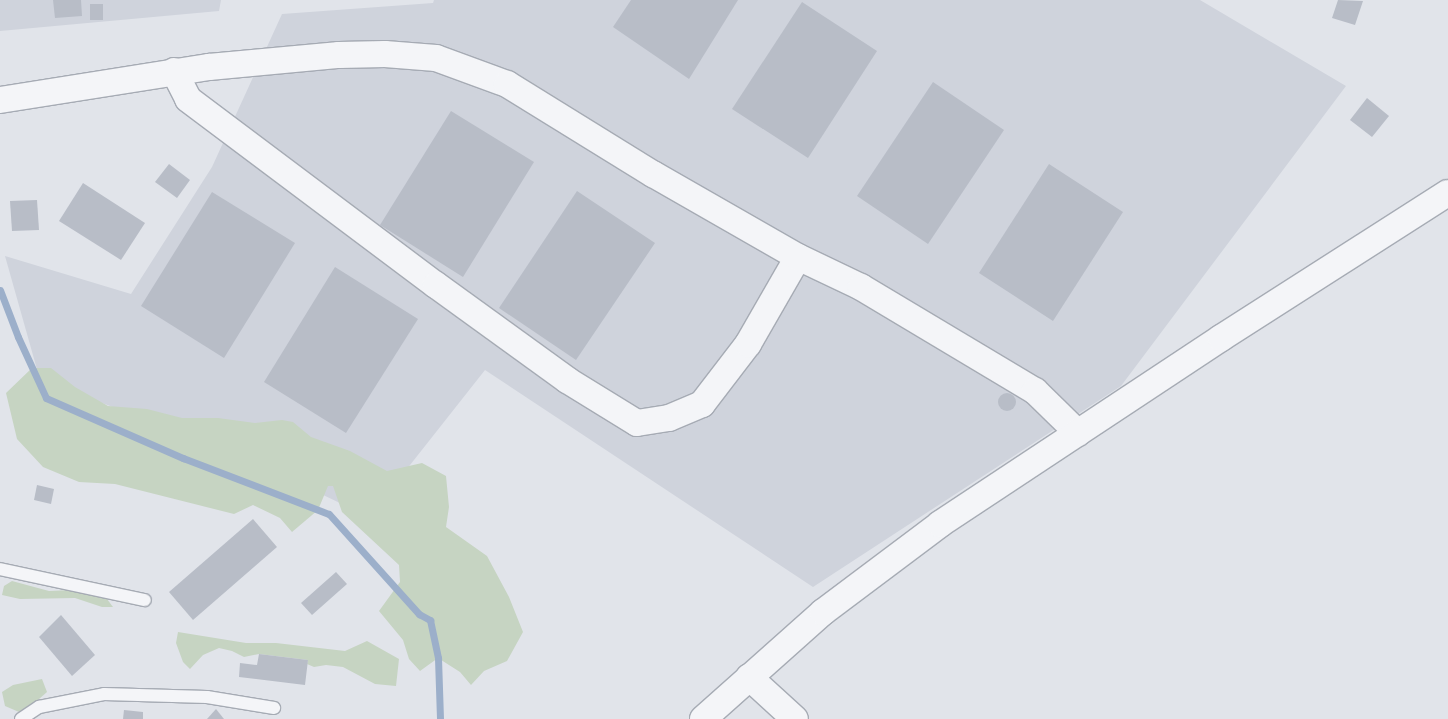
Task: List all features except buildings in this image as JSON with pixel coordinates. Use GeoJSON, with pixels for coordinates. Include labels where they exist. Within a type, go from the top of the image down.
{"type":"FeatureCollection","features":[{"type":"Feature","properties":{"kind":"street"},"geometry":{"type":"LineString","coordinates":[[2,101],[174,71],[339,55],[385,54],[436,58],[507,84],[653,174],[798,257],[860,287],[1035,391],[1078,433]]}},
{"type":"Feature","properties":{"kind":"street"},"geometry":{"type":"LineString","coordinates":[[174,71],[188,99],[396,256],[559,374],[637,423],[669,418],[702,404],[748,344],[798,257]]}},
{"type":"Feature","properties":{"kind":"street"},"geometry":{"type":"LineString","coordinates":[[703,719],[823,612],[940,524],[1221,338],[1448,193]]}},
{"type":"Feature","properties":{"kind":"street"},"geometry":{"type":"LineString","coordinates":[[749,677],[795,719]]}},
{"type":"Feature","properties":{"kind":"lane"},"geometry":{"type":"LineString","coordinates":[[0,569],[145,600]]}},
{"type":"Feature","properties":{"kind":"lane"},"geometry":{"type":"LineString","coordinates":[[20,719],[40,707],[104,694],[206,697],[274,708]]}},
{"type":"Feature","properties":{"kind":"shaded area"},"geometry":{"type":"Polygon","coordinates":[[[0,0],[221,0],[219,11],[0,31],[0,0]]]}},
{"type":"Feature","properties":{"kind":"shaded area"},"geometry":{"type":"Polygon","coordinates":[[[434,0],[1200,0],[1346,86],[1121,386],[813,587],[485,370],[369,517],[234,452],[40,380],[5,256],[131,294],[212,167],[282,14],[433,3],[434,0]]]}},
{"type":"Feature","properties":{"kind":"green space"},"geometry":{"type":"Polygon","coordinates":[[[32,368],[51,368],[75,387],[108,406],[147,409],[182,418],[218,418],[255,423],[282,420],[293,422],[311,437],[350,451],[387,471],[422,463],[446,476],[449,507],[446,527],[487,556],[509,597],[523,632],[507,661],[484,671],[471,685],[460,672],[438,658],[420,671],[409,659],[403,640],[379,611],[400,582],[399,565],[342,512],[333,486],[328,486],[318,510],[292,532],[280,518],[253,505],[234,514],[115,484],[79,482],[43,467],[17,439],[6,393],[32,368]]]}},
{"type":"Feature","properties":{"kind":"green space"},"geometry":{"type":"Polygon","coordinates":[[[12,581],[49,591],[72,590],[104,595],[113,607],[102,607],[75,598],[20,599],[2,595],[4,586],[12,581]]]}},
{"type":"Feature","properties":{"kind":"green space"},"geometry":{"type":"Polygon","coordinates":[[[178,632],[246,643],[276,643],[345,651],[367,641],[399,659],[396,686],[375,684],[343,667],[326,665],[314,667],[307,664],[308,660],[259,654],[244,657],[232,651],[219,648],[203,655],[190,669],[183,662],[176,643],[178,632]]]}},
{"type":"Feature","properties":{"kind":"green space"},"geometry":{"type":"Polygon","coordinates":[[[42,679],[47,692],[30,707],[19,712],[5,706],[2,692],[13,685],[42,679]]]}},
{"type":"Feature","properties":{"kind":"waterway"},"geometry":{"type":"LineString","coordinates":[[0,290],[18,337],[46,398],[183,458],[329,514],[419,614],[430,620],[438,658],[440,719]]}}]}
